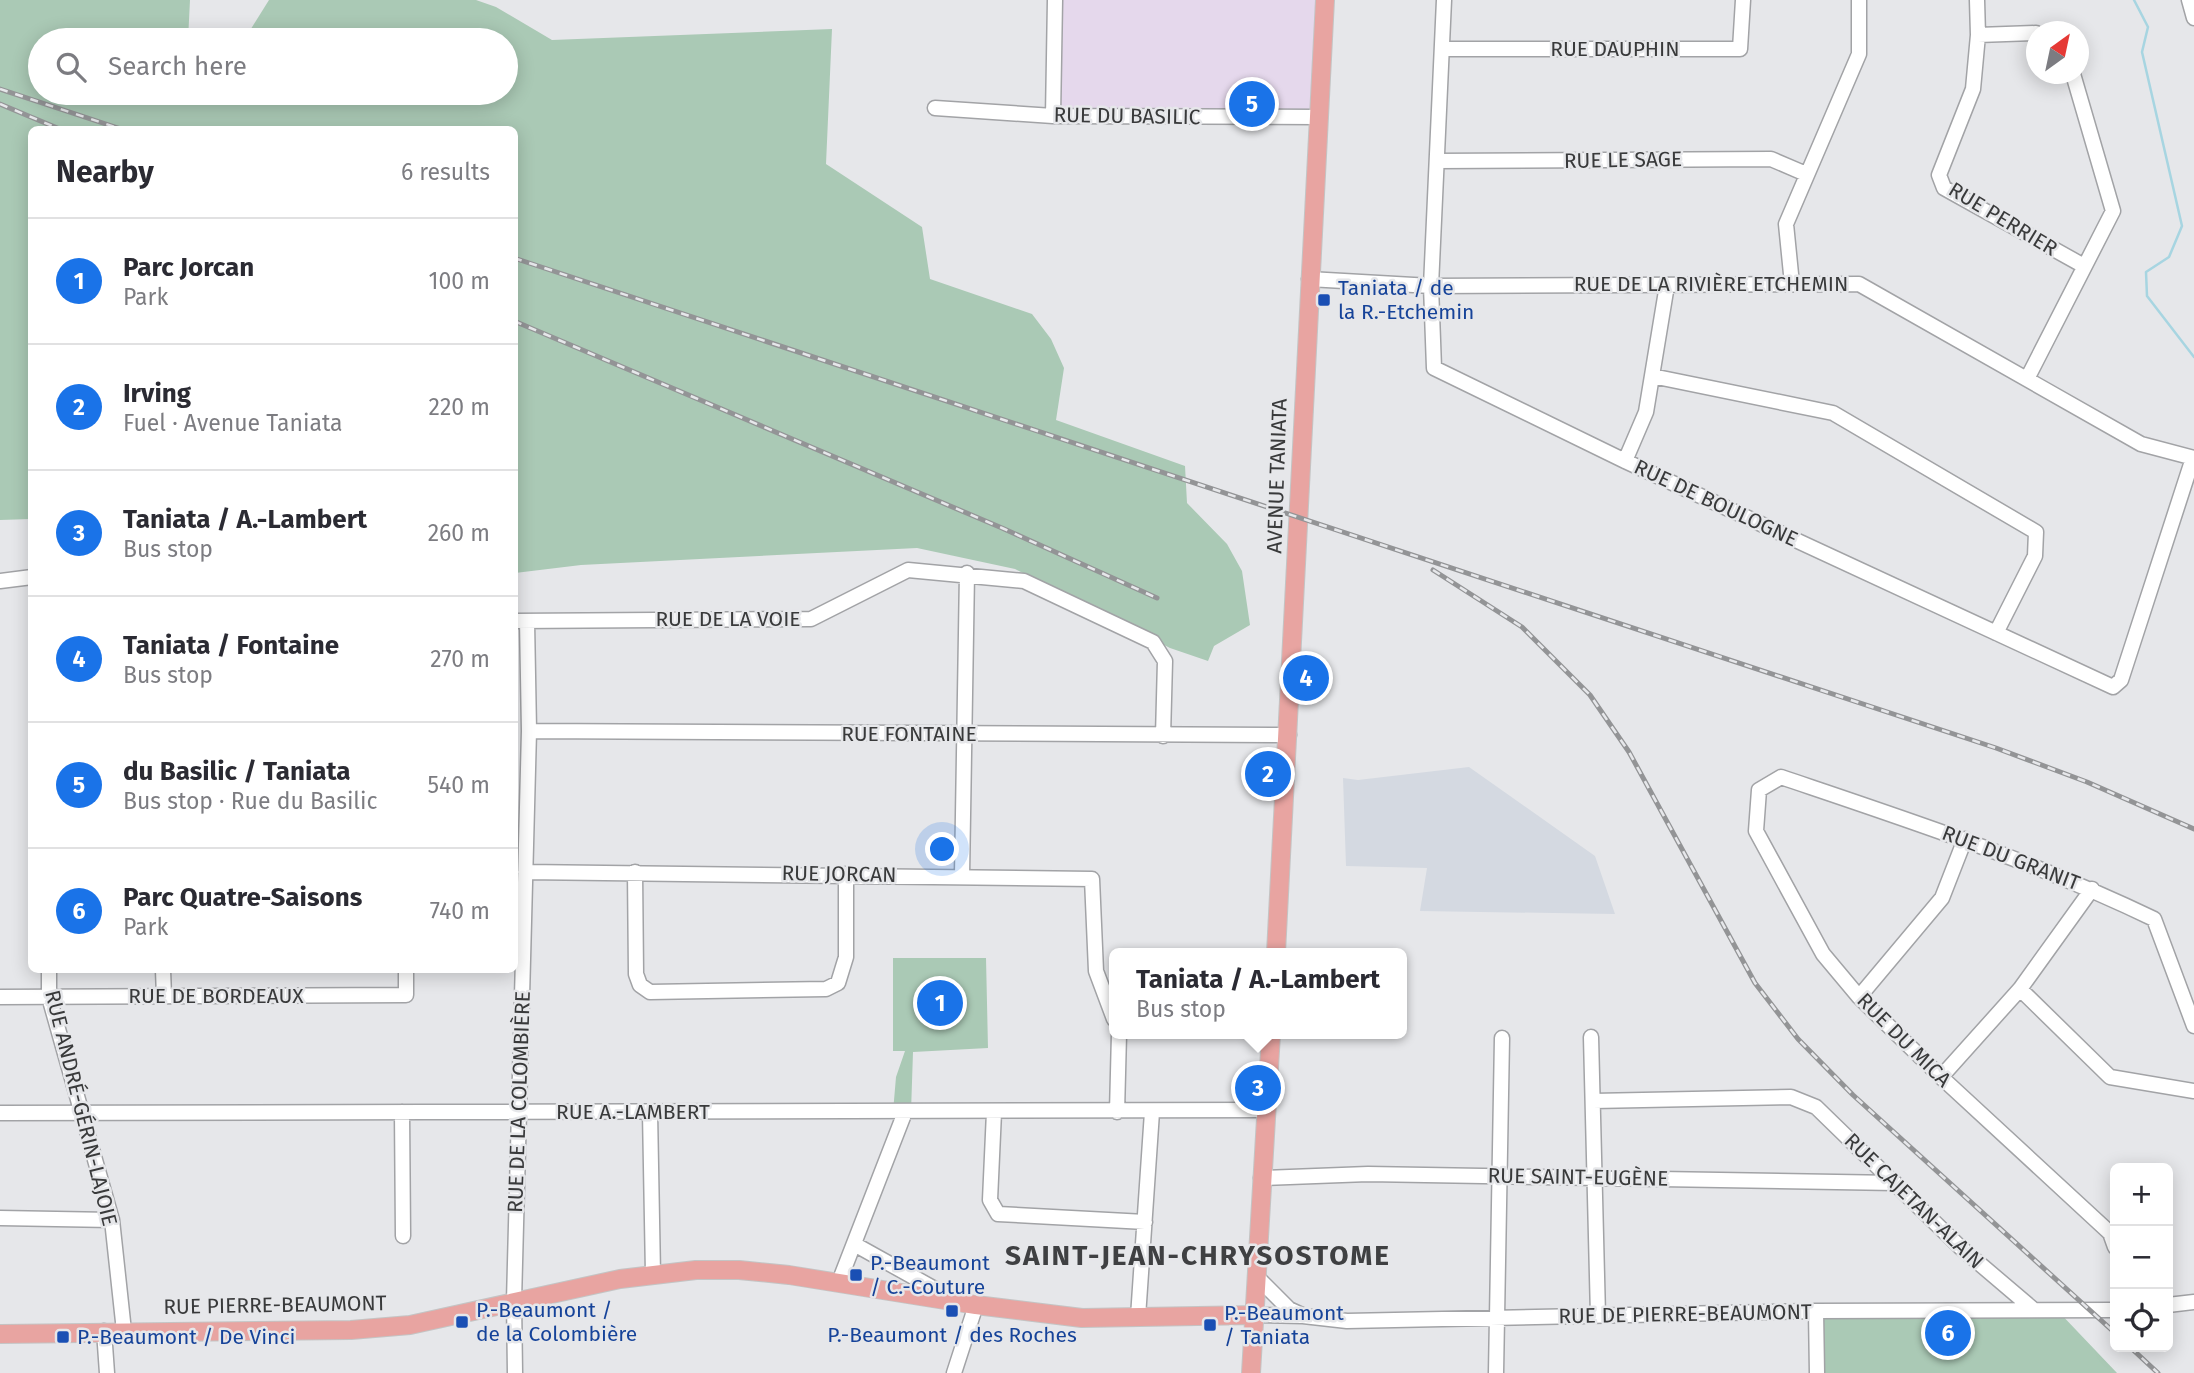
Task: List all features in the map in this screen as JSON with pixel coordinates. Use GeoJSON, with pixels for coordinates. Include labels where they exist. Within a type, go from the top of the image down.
{"type":"FeatureCollection","features":[{"type":"Feature","properties":{"kind":"main road","name":"AVENUE TANIATA"},"geometry":{"type":"LineString","coordinates":[[1276,948],[1325,0]]}},
{"type":"Feature","properties":{"kind":"main road"},"geometry":{"type":"LineString","coordinates":[[1251,1373],[1271,1039]]}},
{"type":"Feature","properties":{"kind":"main road","name":"RUE PIERRE-BEAUMONT"},"geometry":{"type":"LineString","coordinates":[[0,1334],[351,1330],[410,1325],[514,1301],[653,1274],[738,1270],[1082,1318],[1256,1315]]}},
{"type":"Feature","properties":{"kind":"street"},"geometry":{"type":"LineString","coordinates":[[1053,116],[1055,0]]}},
{"type":"Feature","properties":{"kind":"street","name":"RUE DE BOULOGNE"},"geometry":{"type":"LineString","coordinates":[[1444,0],[1431,286],[1434,368],[1625,461],[2113,687],[2121,680],[2193,458]]}},
{"type":"Feature","properties":{"kind":"street","name":"RUE DAUPHIN"},"geometry":{"type":"LineString","coordinates":[[1441,49],[1740,49],[1743,0]]}},
{"type":"Feature","properties":{"kind":"street"},"geometry":{"type":"LineString","coordinates":[[1792,284],[1786,224],[1859,54],[1859,0]]}},
{"type":"Feature","properties":{"kind":"street","name":"RUE PERRIER"},"geometry":{"type":"LineString","coordinates":[[1977,0],[1978,35],[1973,89],[1939,175],[1944,188],[2084,266]]}},
{"type":"Feature","properties":{"kind":"street"},"geometry":{"type":"LineString","coordinates":[[2189,0],[2194,18]]}},
{"type":"Feature","properties":{"kind":"street"},"geometry":{"type":"LineString","coordinates":[[1978,35],[2026,33]]}},
{"type":"Feature","properties":{"kind":"street"},"geometry":{"type":"LineString","coordinates":[[2027,379],[2113,211],[2076,84]]}},
{"type":"Feature","properties":{"kind":"street","name":"RUE DU BASILIC"},"geometry":{"type":"LineString","coordinates":[[935,108],[1053,116],[1318,117]]}},
{"type":"Feature","properties":{"kind":"street","name":"RUE LE SAGE"},"geometry":{"type":"LineString","coordinates":[[1437,161],[1771,159],[1806,174]]}},
{"type":"Feature","properties":{"kind":"street","name":"RUE DE LA RIVIÈRE ETCHEMIN"},"geometry":{"type":"LineString","coordinates":[[1310,279],[1431,286],[1859,284],[2141,444],[2193,458]]}},
{"type":"Feature","properties":{"kind":"street"},"geometry":{"type":"LineString","coordinates":[[1625,461],[1646,412],[1667,285]]}},
{"type":"Feature","properties":{"kind":"street"},"geometry":{"type":"LineString","coordinates":[[1652,376],[1833,413],[2036,532],[2035,556],[1996,633]]}},
{"type":"Feature","properties":{"kind":"street","name":"RUE DE LA VOIE"},"geometry":{"type":"LineString","coordinates":[[521,621],[811,619],[908,570],[967,573],[1024,581],[1153,642],[1165,661],[1163,736]]}},
{"type":"Feature","properties":{"kind":"street"},"geometry":{"type":"LineString","coordinates":[[962,875],[967,573]]}},
{"type":"Feature","properties":{"kind":"street"},"geometry":{"type":"LineString","coordinates":[[0,581],[28,578]]}},
{"type":"Feature","properties":{"kind":"street","name":"RUE DE LA COLOMBIÈRE"},"geometry":{"type":"LineString","coordinates":[[515,1373],[514,1301],[529,731],[521,621]]}},
{"type":"Feature","properties":{"kind":"street","name":"RUE FONTAINE"},"geometry":{"type":"LineString","coordinates":[[529,731],[1289,736]]}},
{"type":"Feature","properties":{"kind":"street","name":"RUE DU GRANIT"},"geometry":{"type":"LineString","coordinates":[[1759,790],[1781,777],[1965,839],[2092,889],[2154,919],[2194,1026]]}},
{"type":"Feature","properties":{"kind":"street","name":"RUE DU MICA"},"geometry":{"type":"LineString","coordinates":[[1759,790],[1756,831],[1823,954],[1859,997],[1941,1077],[2110,1233]]}},
{"type":"Feature","properties":{"kind":"street"},"geometry":{"type":"LineString","coordinates":[[1859,997],[1942,898],[1965,839]]}},
{"type":"Feature","properties":{"kind":"street","name":"RUE JORCAN"},"geometry":{"type":"LineString","coordinates":[[526,872],[962,875],[1092,879],[1096,971],[1109,1004]]}},
{"type":"Feature","properties":{"kind":"street"},"geometry":{"type":"LineString","coordinates":[[635,872],[636,974],[640,985],[650,992],[825,989],[838,983],[846,957],[846,874]]}},
{"type":"Feature","properties":{"kind":"street"},"geometry":{"type":"LineString","coordinates":[[1941,1077],[2020,989],[2092,889]]}},
{"type":"Feature","properties":{"kind":"street","name":"RUE ANDRÉ-GÉRIN-LAJOIE"},"geometry":{"type":"LineString","coordinates":[[49,973],[49,997],[112,1220],[124,1331]]}},
{"type":"Feature","properties":{"kind":"street"},"geometry":{"type":"LineString","coordinates":[[163,973],[164,996]]}},
{"type":"Feature","properties":{"kind":"street","name":"RUE DE BORDEAUX"},"geometry":{"type":"LineString","coordinates":[[0,997],[406,995],[406,973]]}},
{"type":"Feature","properties":{"kind":"street"},"geometry":{"type":"LineString","coordinates":[[2020,989],[2110,1077],[2194,1091]]}},
{"type":"Feature","properties":{"kind":"street"},"geometry":{"type":"LineString","coordinates":[[1591,1037],[1598,1316]]}},
{"type":"Feature","properties":{"kind":"street"},"geometry":{"type":"LineString","coordinates":[[1496,1373],[1502,1038]]}},
{"type":"Feature","properties":{"kind":"street"},"geometry":{"type":"LineString","coordinates":[[1117,1112],[1119,1039]]}},
{"type":"Feature","properties":{"kind":"street","name":"RUE CAJETAN-ALAIN"},"geometry":{"type":"LineString","coordinates":[[1593,1101],[1791,1097],[1816,1107],[1960,1247],[2034,1310]]}},
{"type":"Feature","properties":{"kind":"street","name":"RUE A.-LAMBERT"},"geometry":{"type":"LineString","coordinates":[[0,1113],[1266,1110]]}},
{"type":"Feature","properties":{"kind":"street"},"geometry":{"type":"LineString","coordinates":[[402,1112],[403,1236]]}},
{"type":"Feature","properties":{"kind":"street"},"geometry":{"type":"LineString","coordinates":[[650,1112],[653,1274]]}},
{"type":"Feature","properties":{"kind":"street"},"geometry":{"type":"LineString","coordinates":[[839,1282],[905,1112]]}},
{"type":"Feature","properties":{"kind":"street"},"geometry":{"type":"LineString","coordinates":[[994,1112],[990,1200],[998,1214],[1145,1222]]}},
{"type":"Feature","properties":{"kind":"street"},"geometry":{"type":"LineString","coordinates":[[1138,1317],[1152,1112]]}},
{"type":"Feature","properties":{"kind":"street","name":"RUE SAINT-EUGÈNE"},"geometry":{"type":"LineString","coordinates":[[1261,1178],[1368,1174],[1500,1175],[1895,1183]]}},
{"type":"Feature","properties":{"kind":"street"},"geometry":{"type":"LineString","coordinates":[[0,1219],[112,1220]]}},
{"type":"Feature","properties":{"kind":"street"},"geometry":{"type":"LineString","coordinates":[[854,1244],[957,1302]]}},
{"type":"Feature","properties":{"kind":"street"},"geometry":{"type":"LineString","coordinates":[[1258,1278],[1289,1310],[1303,1315]]}},
{"type":"Feature","properties":{"kind":"street"},"geometry":{"type":"LineString","coordinates":[[2173,1304],[2194,1302]]}},
{"type":"Feature","properties":{"kind":"street"},"geometry":{"type":"LineString","coordinates":[[954,1373],[976,1305]]}},
{"type":"Feature","properties":{"kind":"street","name":"RUE DE PIERRE-BEAUMONT"},"geometry":{"type":"LineString","coordinates":[[1256,1315],[1303,1315],[1347,1321],[1816,1311],[2110,1310]]}},
{"type":"Feature","properties":{"kind":"street"},"geometry":{"type":"LineString","coordinates":[[1816,1311],[1817,1373]]}},
{"type":"Feature","properties":{"kind":"street"},"geometry":{"type":"LineString","coordinates":[[104,1331],[107,1373]]}},
{"type":"Feature","properties":{"kind":"shaded area"},"geometry":{"type":"Polygon","coordinates":[[[1055,0],[1323,0],[1318,117],[1053,116],[1055,0]]]}},
{"type":"Feature","properties":{"kind":"shaded area"},"geometry":{"type":"Polygon","coordinates":[[[1469,767],[1595,856],[1615,914],[1420,911],[1427,868],[1346,866],[1343,778],[1358,780],[1469,767]]]}},
{"type":"Feature","properties":{"kind":"green space"},"geometry":{"type":"Polygon","coordinates":[[[0,0],[190,0],[189,28],[28,28],[28,105],[518,105],[518,28],[252,28],[269,0],[476,0],[496,7],[552,40],[832,29],[826,164],[922,227],[930,279],[1032,314],[1051,339],[1064,368],[1056,420],[1185,466],[1187,503],[1227,544],[1242,571],[1250,625],[1214,646],[1208,661],[1170,648],[1015,569],[917,548],[581,565],[518,573],[518,126],[28,126],[28,519],[0,520],[0,0]]]}},
{"type":"Feature","properties":{"kind":"green space"},"geometry":{"type":"Polygon","coordinates":[[[893,958],[986,958],[988,1048],[913,1052],[911,1112],[893,1112],[896,1077],[905,1051],[893,1051],[893,958]]]}},
{"type":"Feature","properties":{"kind":"green space"},"geometry":{"type":"Polygon","coordinates":[[[2057,1310],[2117,1373],[1817,1373],[1816,1311],[2057,1310]]]}},
{"type":"Feature","properties":{"kind":"waterway"},"geometry":{"type":"LineString","coordinates":[[2134,0],[2148,27],[2142,52],[2182,226],[2169,257],[2146,272],[2147,296],[2194,357]]}},
{"type":"Feature","properties":{"kind":"railway"},"geometry":{"type":"LineString","coordinates":[[0,89],[28,98]]}},
{"type":"Feature","properties":{"kind":"railway"},"geometry":{"type":"LineString","coordinates":[[0,104],[52,126]]}},
{"type":"Feature","properties":{"kind":"railway"},"geometry":{"type":"LineString","coordinates":[[48,105],[112,126]]}},
{"type":"Feature","properties":{"kind":"railway"},"geometry":{"type":"LineString","coordinates":[[518,259],[1996,748],[2087,782],[2194,829]]}},
{"type":"Feature","properties":{"kind":"railway"},"geometry":{"type":"LineString","coordinates":[[518,323],[1002,528],[1157,598]]}},
{"type":"Feature","properties":{"kind":"railway"},"geometry":{"type":"LineString","coordinates":[[1433,570],[1522,627],[1590,695],[1629,752],[1755,983],[1798,1039],[1853,1095],[2110,1328]]}},
{"type":"Feature","properties":{"kind":"railway"},"geometry":{"type":"LineString","coordinates":[[2135,1352],[2158,1373]]}},
{"type":"Feature","properties":{"kind":"place","name":"du Basilic / Taniata"},"geometry":{"type":"Point","coordinates":[1252,104]}},
{"type":"Feature","properties":{"kind":"place","name":"Taniata / de la R.-Etchemin"},"geometry":{"type":"Point","coordinates":[1324,300]}},
{"type":"Feature","properties":{"kind":"place","name":"Taniata / Fontaine"},"geometry":{"type":"Point","coordinates":[1306,678]}},
{"type":"Feature","properties":{"kind":"place","name":"Irving"},"geometry":{"type":"Point","coordinates":[1268,774]}},
{"type":"Feature","properties":{"kind":"place","name":"Parc Jorcan"},"geometry":{"type":"Point","coordinates":[940,1003]}},
{"type":"Feature","properties":{"kind":"place","name":"Taniata / A.-Lambert"},"geometry":{"type":"Point","coordinates":[1258,1088]}},
{"type":"Feature","properties":{"kind":"place","name":"P.-Beaumont / C.-Couture"},"geometry":{"type":"Point","coordinates":[856,1275]}},
{"type":"Feature","properties":{"kind":"place","name":"P.-Beaumont / des Roches"},"geometry":{"type":"Point","coordinates":[952,1311]}},
{"type":"Feature","properties":{"kind":"place","name":"P.-Beaumont / de la Colombière"},"geometry":{"type":"Point","coordinates":[462,1322]}},
{"type":"Feature","properties":{"kind":"place","name":"P.-Beaumont / Taniata"},"geometry":{"type":"Point","coordinates":[1210,1325]}},
{"type":"Feature","properties":{"kind":"place","name":"Parc Quatre-Saisons"},"geometry":{"type":"Point","coordinates":[1948,1333]}},
{"type":"Feature","properties":{"kind":"place","name":"P.-Beaumont / De Vinci"},"geometry":{"type":"Point","coordinates":[63,1337]}},
{"type":"Feature","properties":{"kind":"district","name":"SAINT-JEAN-CHRYSOSTOME"},"geometry":{"type":"Point","coordinates":[1198,1255]}}]}
